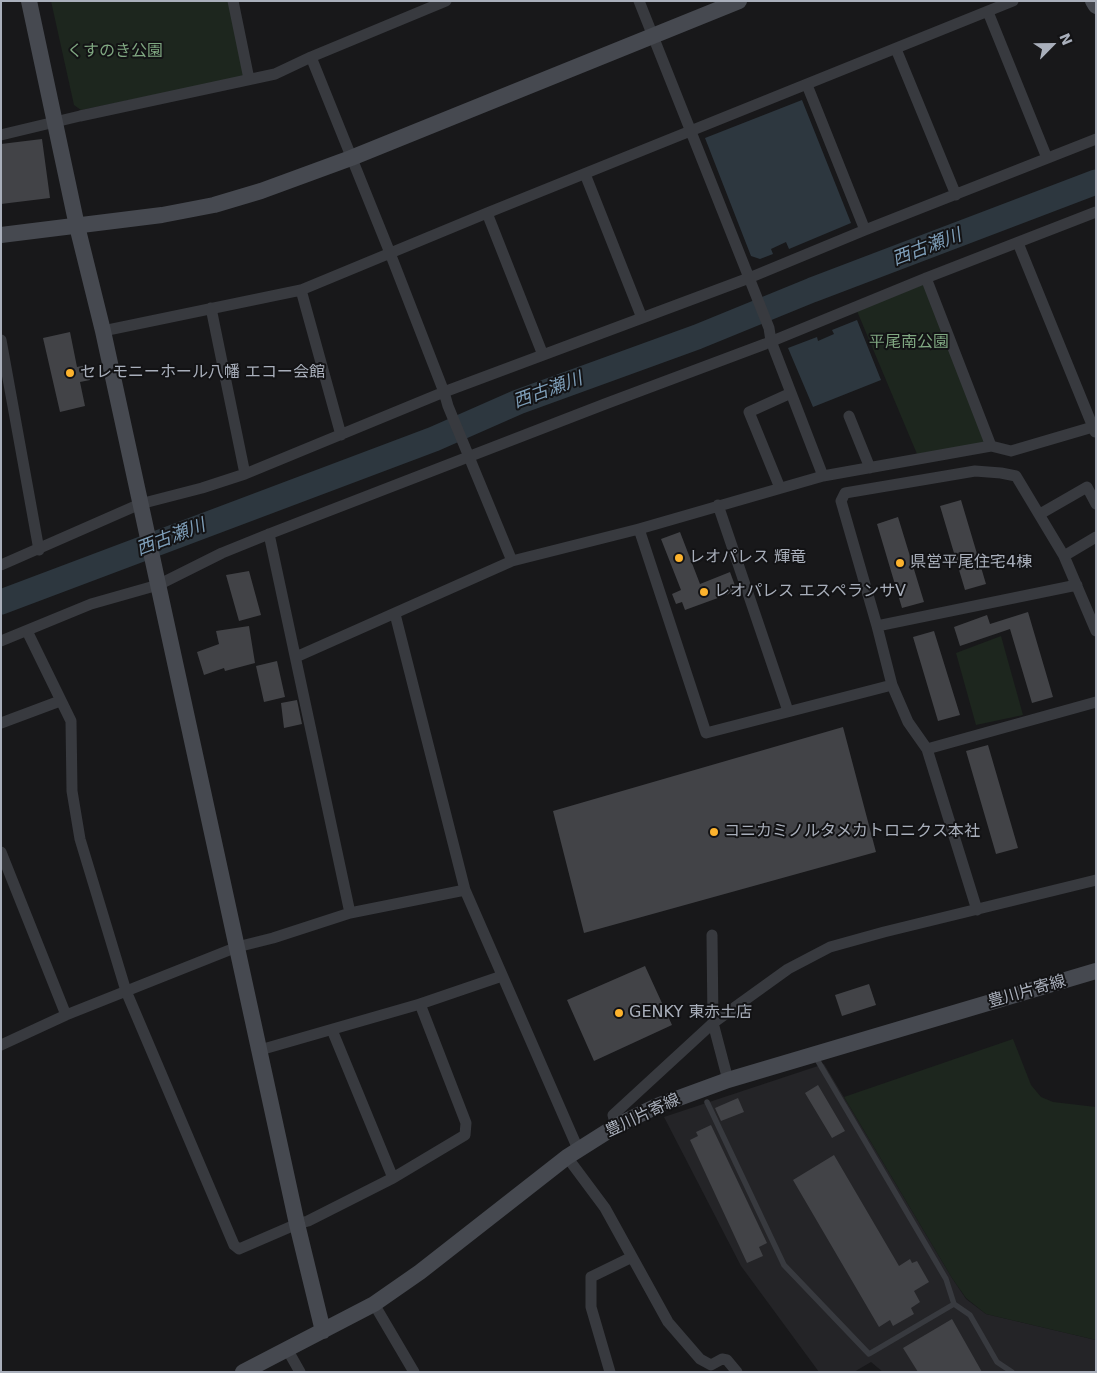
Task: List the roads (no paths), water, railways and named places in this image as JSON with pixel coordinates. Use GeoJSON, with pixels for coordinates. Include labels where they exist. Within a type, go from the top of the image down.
{"type":"FeatureCollection","features":[{"type":"Feature","properties":{"kind":"street"},"geometry":{"type":"LineString","coordinates":[[29,1],[297,1224],[323,1331]]}},
{"type":"Feature","properties":{"kind":"street"},"geometry":{"type":"LineString","coordinates":[[233,1],[249,80]]}},
{"type":"Feature","properties":{"kind":"street"},"geometry":{"type":"LineString","coordinates":[[1,135],[275,74],[424,6],[446,1]]}},
{"type":"Feature","properties":{"kind":"street"},"geometry":{"type":"LineString","coordinates":[[640,1],[769,328],[771,341],[823,476]]}},
{"type":"Feature","properties":{"kind":"street"},"geometry":{"type":"LineString","coordinates":[[1,235],[162,215],[214,204],[261,191],[351,158],[739,1]]}},
{"type":"Feature","properties":{"kind":"street"},"geometry":{"type":"LineString","coordinates":[[102,331],[301,290],[691,130],[1013,1]]}},
{"type":"Feature","properties":{"kind":"street"},"geometry":{"type":"LineString","coordinates":[[1093,1],[1096,6]]}},
{"type":"Feature","properties":{"kind":"street"},"geometry":{"type":"LineString","coordinates":[[988,12],[1047,158]]}},
{"type":"Feature","properties":{"kind":"street"},"geometry":{"type":"LineString","coordinates":[[896,49],[956,195]]}},
{"type":"Feature","properties":{"kind":"street"},"geometry":{"type":"LineString","coordinates":[[311,56],[390,253],[448,406],[512,561]]}},
{"type":"Feature","properties":{"kind":"street"},"geometry":{"type":"LineString","coordinates":[[807,85],[864,230]]}},
{"type":"Feature","properties":{"kind":"street"},"geometry":{"type":"LineString","coordinates":[[1,565],[39,550],[140,504],[202,488],[245,474],[444,392],[749,278],[864,230],[1096,139]]}},
{"type":"Feature","properties":{"kind":"street"},"geometry":{"type":"LineString","coordinates":[[585,174],[642,318]]}},
{"type":"Feature","properties":{"kind":"street"},"geometry":{"type":"LineString","coordinates":[[1,641],[90,604],[158,585],[222,553],[269,534],[771,341],[1096,212]]}},
{"type":"Feature","properties":{"kind":"street"},"geometry":{"type":"LineString","coordinates":[[487,213],[542,355]]}},
{"type":"Feature","properties":{"kind":"street"},"geometry":{"type":"LineString","coordinates":[[296,657],[512,561],[638,529],[823,476],[991,446],[1011,451],[1094,429],[1018,243]]}},
{"type":"Feature","properties":{"kind":"street"},"geometry":{"type":"LineString","coordinates":[[926,278],[991,446]]}},
{"type":"Feature","properties":{"kind":"street"},"geometry":{"type":"LineString","coordinates":[[301,290],[341,435]]}},
{"type":"Feature","properties":{"kind":"street"},"geometry":{"type":"LineString","coordinates":[[211,308],[245,474]]}},
{"type":"Feature","properties":{"kind":"street"},"geometry":{"type":"LineString","coordinates":[[1,340],[39,550]]}},
{"type":"Feature","properties":{"kind":"street"},"geometry":{"type":"LineString","coordinates":[[780,488],[749,412],[791,394]]}},
{"type":"Feature","properties":{"kind":"street"},"geometry":{"type":"LineString","coordinates":[[849,416],[870,468]]}},
{"type":"Feature","properties":{"kind":"street"},"geometry":{"type":"LineString","coordinates":[[977,910],[927,749],[908,722],[892,685],[841,501],[845,493],[975,472],[1016,476],[1064,556],[1096,631]]}},
{"type":"Feature","properties":{"kind":"street"},"geometry":{"type":"LineString","coordinates":[[1040,514],[1086,487],[1096,504]]}},
{"type":"Feature","properties":{"kind":"street"},"geometry":{"type":"LineString","coordinates":[[718,505],[788,711]]}},
{"type":"Feature","properties":{"kind":"street"},"geometry":{"type":"LineString","coordinates":[[638,529],[706,733],[892,685]]}},
{"type":"Feature","properties":{"kind":"street"},"geometry":{"type":"LineString","coordinates":[[269,534],[350,913]]}},
{"type":"Feature","properties":{"kind":"street"},"geometry":{"type":"LineString","coordinates":[[1064,556],[1096,537]]}},
{"type":"Feature","properties":{"kind":"street"},"geometry":{"type":"LineString","coordinates":[[877,626],[1077,585]]}},
{"type":"Feature","properties":{"kind":"street"},"geometry":{"type":"LineString","coordinates":[[395,614],[464,890],[502,976],[572,1153],[605,1208],[668,1322],[700,1359],[711,1365],[722,1359],[727,1360],[737,1372]]}},
{"type":"Feature","properties":{"kind":"street"},"geometry":{"type":"LineString","coordinates":[[27,631],[71,721],[72,791],[80,839],[126,990],[234,1245],[239,1249],[308,1221],[393,1178],[466,1135],[466,1123],[420,1004]]}},
{"type":"Feature","properties":{"kind":"street"},"geometry":{"type":"LineString","coordinates":[[1,723],[60,701]]}},
{"type":"Feature","properties":{"kind":"street"},"geometry":{"type":"LineString","coordinates":[[927,749],[1096,702]]}},
{"type":"Feature","properties":{"kind":"street"},"geometry":{"type":"LineString","coordinates":[[1,852],[66,1015]]}},
{"type":"Feature","properties":{"kind":"street"},"geometry":{"type":"LineString","coordinates":[[616,1126],[613,1115],[713,1023],[788,969],[830,948],[884,932],[1096,880]]}},
{"type":"Feature","properties":{"kind":"street"},"geometry":{"type":"LineString","coordinates":[[1,1046],[66,1015],[237,947],[273,938],[350,913],[464,890]]}},
{"type":"Feature","properties":{"kind":"street"},"geometry":{"type":"LineString","coordinates":[[712,935],[713,1023],[728,1080]]}},
{"type":"Feature","properties":{"kind":"street","name":"豊川片寄線"},"geometry":{"type":"LineString","coordinates":[[243,1372],[374,1304],[420,1272],[572,1153],[616,1126],[657,1106],[728,1080],[1096,971]]}},
{"type":"Feature","properties":{"kind":"street"},"geometry":{"type":"LineString","coordinates":[[260,1050],[420,1004],[502,976]]}},
{"type":"Feature","properties":{"kind":"street"},"geometry":{"type":"LineString","coordinates":[[332,1030],[393,1178]]}},
{"type":"Feature","properties":{"kind":"street"},"geometry":{"type":"LineString","coordinates":[[610,1372],[591,1308],[592,1277],[632,1257]]}},
{"type":"Feature","properties":{"kind":"street"},"geometry":{"type":"LineString","coordinates":[[374,1304],[414,1372]]}},
{"type":"Feature","properties":{"kind":"street"},"geometry":{"type":"LineString","coordinates":[[287,1349],[300,1372]]}},
{"type":"Feature","properties":{"kind":"lane"},"geometry":{"type":"LineString","coordinates":[[814,1054],[946,1279],[954,1304],[970,1315],[997,1362],[1012,1372]]}},
{"type":"Feature","properties":{"kind":"lane"},"geometry":{"type":"LineString","coordinates":[[707,1102],[784,1265],[869,1354],[954,1304]]}},
{"type":"Feature","properties":{"kind":"waterway","name":"西古瀬川"},"geometry":{"type":"LineString","coordinates":[[1,602],[434,439],[518,402],[697,337],[812,290],[1096,182]]}},
{"type":"Feature","properties":{"kind":"place","name":"セレモニーホール八幡 エコー会館"},"geometry":{"type":"Point","coordinates":[70,373]}},
{"type":"Feature","properties":{"kind":"place","name":"レオパレス 輝竜"},"geometry":{"type":"Point","coordinates":[679,558]}},
{"type":"Feature","properties":{"kind":"place","name":"県営平尾住宅4棟"},"geometry":{"type":"Point","coordinates":[900,563]}},
{"type":"Feature","properties":{"kind":"place","name":"レオパレス エスペランサⅤ"},"geometry":{"type":"Point","coordinates":[704,592]}},
{"type":"Feature","properties":{"kind":"place","name":"コニカミノルタメカトロニクス本社"},"geometry":{"type":"Point","coordinates":[714,832]}},
{"type":"Feature","properties":{"kind":"place","name":"GENKY 東赤土店"},"geometry":{"type":"Point","coordinates":[619,1013]}},
{"type":"Feature","properties":{"kind":"park label","name":"くすのき公園"},"geometry":{"type":"Point","coordinates":[115,52]}},
{"type":"Feature","properties":{"kind":"park label","name":"平尾南公園"},"geometry":{"type":"Point","coordinates":[909,343]}}]}
